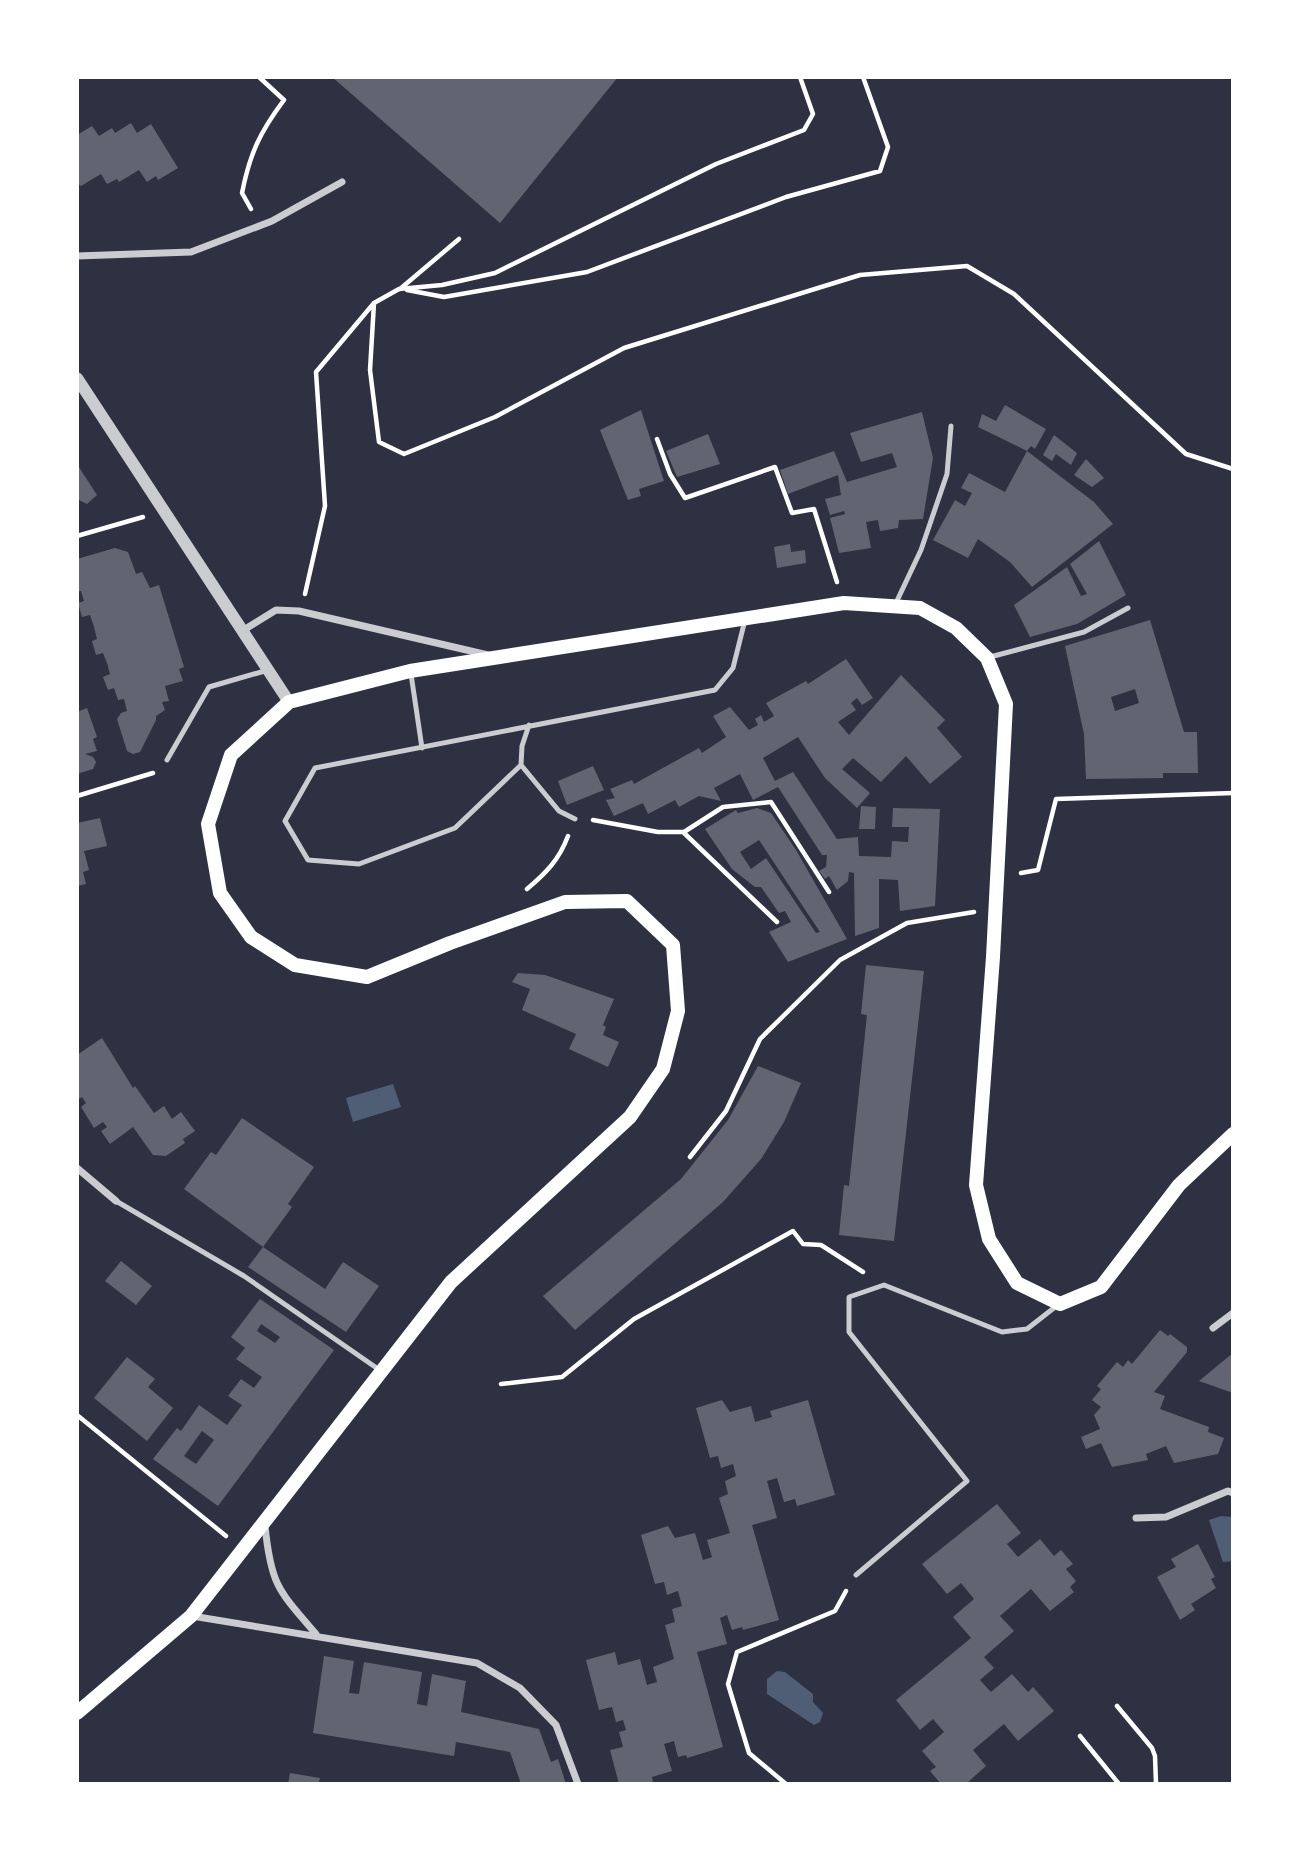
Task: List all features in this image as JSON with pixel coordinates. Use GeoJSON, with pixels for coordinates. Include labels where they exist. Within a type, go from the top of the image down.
{"type":"FeatureCollection","features":[{"type":"Feature","properties":{"kind":"main road"},"geometry":{"type":"LineString","coordinates":[[77,1713],[191,1616],[450,1282],[630,1117],[663,1069],[678,1011],[673,945],[627,901],[565,902],[450,943],[367,977],[295,965],[251,937],[220,893],[208,824],[230,755],[289,702],[410,670],[844,603],[920,608],[956,628],[987,658],[1006,704],[993,957],[976,1185],[989,1239],[1017,1283],[1060,1304],[1101,1287],[1179,1185],[1233,1134]]}},
{"type":"Feature","properties":{"kind":"street"},"geometry":{"type":"LineString","coordinates":[[77,256],[191,252],[272,221],[342,182]]}},
{"type":"Feature","properties":{"kind":"street"},"geometry":{"type":"LineString","coordinates":[[77,378],[289,702]]}},
{"type":"Feature","properties":{"kind":"street"},"geometry":{"type":"LineString","coordinates":[[243,631],[276,610],[299,611],[496,656]]}},
{"type":"Feature","properties":{"kind":"street"},"geometry":{"type":"LineString","coordinates":[[77,1168],[116,1201]]}},
{"type":"Feature","properties":{"kind":"street"},"geometry":{"type":"LineString","coordinates":[[1213,1328],[1233,1313]]}},
{"type":"Feature","properties":{"kind":"street"},"geometry":{"type":"LineString","coordinates":[[1136,1518],[1166,1517],[1228,1492],[1233,1493]]}},
{"type":"Feature","properties":{"kind":"street"},"geometry":{"type":"LineString","coordinates":[[264,1523],[269,1566],[279,1591],[316,1635]]}},
{"type":"Feature","properties":{"kind":"street"},"geometry":{"type":"LineString","coordinates":[[191,1616],[477,1663],[520,1688],[556,1725],[578,1784]]}},
{"type":"Feature","properties":{"kind":"lane"},"geometry":{"type":"LineString","coordinates":[[895,605],[921,550],[947,474],[951,426]]}},
{"type":"Feature","properties":{"kind":"lane"},"geometry":{"type":"LineString","coordinates":[[987,658],[1084,632],[1128,608]]}},
{"type":"Feature","properties":{"kind":"lane"},"geometry":{"type":"LineString","coordinates":[[521,765],[455,828],[359,864],[308,860],[285,821],[315,768],[715,690],[733,667],[746,619]]}},
{"type":"Feature","properties":{"kind":"lane"},"geometry":{"type":"LineString","coordinates":[[167,760],[209,687],[268,670]]}},
{"type":"Feature","properties":{"kind":"lane"},"geometry":{"type":"LineString","coordinates":[[410,670],[422,748]]}},
{"type":"Feature","properties":{"kind":"lane"},"geometry":{"type":"LineString","coordinates":[[529,726],[522,746],[521,765],[559,811],[575,819]]}},
{"type":"Feature","properties":{"kind":"lane"},"geometry":{"type":"LineString","coordinates":[[116,1201],[244,1276],[381,1371]]}},
{"type":"Feature","properties":{"kind":"lane"},"geometry":{"type":"LineString","coordinates":[[856,1575],[967,1481],[849,1332],[849,1297],[884,1285],[1002,1332],[1027,1329],[1060,1304]]}},
{"type":"Feature","properties":{"kind":"path"},"geometry":{"type":"LineString","coordinates":[[248,201],[242,193],[249,160],[261,131],[284,100],[259,77]]}},
{"type":"Feature","properties":{"kind":"path"},"geometry":{"type":"LineString","coordinates":[[399,289],[442,285],[495,273],[716,164],[804,130],[814,114],[800,77]]}},
{"type":"Feature","properties":{"kind":"path"},"geometry":{"type":"LineString","coordinates":[[399,289],[444,297],[587,272],[786,197],[880,171],[888,147],[863,77]]}},
{"type":"Feature","properties":{"kind":"path"},"geometry":{"type":"LineString","coordinates":[[299,611],[310,579],[325,506],[316,372],[374,303],[399,289],[459,239]]}},
{"type":"Feature","properties":{"kind":"path"},"geometry":{"type":"LineString","coordinates":[[374,303],[370,370],[379,442],[404,454],[495,417],[624,348],[860,275],[967,265],[1014,294],[1186,454],[1233,469]]}},
{"type":"Feature","properties":{"kind":"path"},"geometry":{"type":"LineString","coordinates":[[657,439],[670,474],[685,498],[775,467],[792,513],[814,509],[844,603]]}},
{"type":"Feature","properties":{"kind":"path"},"geometry":{"type":"LineString","coordinates":[[77,536],[164,510]]}},
{"type":"Feature","properties":{"kind":"path"},"geometry":{"type":"LineString","coordinates":[[77,796],[155,773],[167,760]]}},
{"type":"Feature","properties":{"kind":"path"},"geometry":{"type":"LineString","coordinates":[[1030,874],[1038,870],[1056,799],[1233,793]]}},
{"type":"Feature","properties":{"kind":"path"},"geometry":{"type":"LineString","coordinates":[[575,819],[658,832],[683,832],[723,807],[771,802],[829,892]]}},
{"type":"Feature","properties":{"kind":"path"},"geometry":{"type":"LineString","coordinates":[[683,832],[776,922]]}},
{"type":"Feature","properties":{"kind":"path"},"geometry":{"type":"LineString","coordinates":[[533,914],[523,892],[548,872],[562,853],[569,835]]}},
{"type":"Feature","properties":{"kind":"path"},"geometry":{"type":"LineString","coordinates":[[690,1157],[726,1111],[760,1038],[839,960],[907,923],[971,912]]}},
{"type":"Feature","properties":{"kind":"path"},"geometry":{"type":"LineString","coordinates":[[501,1384],[562,1377],[635,1319],[793,1231],[803,1244],[821,1245],[856,1268]]}},
{"type":"Feature","properties":{"kind":"path"},"geometry":{"type":"LineString","coordinates":[[77,1415],[243,1550]]}},
{"type":"Feature","properties":{"kind":"path"},"geometry":{"type":"LineString","coordinates":[[786,1784],[749,1753],[728,1684],[737,1652],[835,1611]]}},
{"type":"Feature","properties":{"kind":"path"},"geometry":{"type":"LineString","coordinates":[[1118,1706],[1152,1748],[1156,1784]]}},
{"type":"Feature","properties":{"kind":"path"},"geometry":{"type":"LineString","coordinates":[[1080,1736],[1119,1784]]}},
{"type":"Feature","properties":{"kind":"water"},"geometry":{"type":"Polygon","coordinates":[[[393,1084],[401,1107],[353,1122],[346,1098],[393,1084]]]}},
{"type":"Feature","properties":{"kind":"water"},"geometry":{"type":"Polygon","coordinates":[[[1221,1516],[1233,1517],[1233,1561],[1223,1562],[1209,1520],[1221,1516]]]}},
{"type":"Feature","properties":{"kind":"water"},"geometry":{"type":"Polygon","coordinates":[[[777,1671],[785,1672],[813,1694],[813,1702],[823,1713],[820,1722],[814,1725],[767,1694],[767,1679],[777,1671]]]}},
{"type":"Feature","properties":{"kind":"building"},"geometry":{"type":"Polygon","coordinates":[[[332,77],[618,77],[500,223],[332,77]]]}},
{"type":"Feature","properties":{"kind":"building"},"geometry":{"type":"Polygon","coordinates":[[[131,123],[137,133],[151,124],[178,168],[158,180],[156,176],[147,182],[139,170],[119,182],[117,179],[107,184],[101,174],[81,186],[77,183],[77,135],[92,126],[99,136],[112,128],[115,133],[131,123]]]}},
{"type":"Feature","properties":{"kind":"building"},"geometry":{"type":"Polygon","coordinates":[[[1005,405],[1046,429],[1035,449],[1031,446],[1027,451],[978,427],[982,414],[996,421],[1005,405]]]}},
{"type":"Feature","properties":{"kind":"building"},"geometry":{"type":"Polygon","coordinates":[[[641,410],[664,481],[639,489],[641,496],[628,500],[600,430],[641,410]]]}},
{"type":"Feature","properties":{"kind":"building"},"geometry":{"type":"Polygon","coordinates":[[[922,412],[933,458],[923,519],[899,520],[898,528],[880,531],[878,520],[866,522],[871,548],[839,553],[830,518],[845,514],[844,511],[830,515],[825,499],[841,495],[838,475],[788,494],[780,470],[834,451],[847,482],[897,467],[892,453],[861,462],[850,433],[922,412]]]}},
{"type":"Feature","properties":{"kind":"building"},"geometry":{"type":"Polygon","coordinates":[[[708,434],[720,464],[677,477],[666,451],[708,434]]]}},
{"type":"Feature","properties":{"kind":"building"},"geometry":{"type":"Polygon","coordinates":[[[1054,435],[1077,453],[1071,465],[1056,454],[1052,461],[1043,455],[1054,435]]]}},
{"type":"Feature","properties":{"kind":"building"},"geometry":{"type":"Polygon","coordinates":[[[1027,451],[1094,502],[1113,524],[1032,587],[1010,562],[978,539],[968,558],[933,540],[955,500],[965,506],[972,493],[961,488],[969,473],[1005,492],[1027,451]]]}},
{"type":"Feature","properties":{"kind":"building"},"geometry":{"type":"Polygon","coordinates":[[[1086,459],[1104,478],[1092,487],[1074,475],[1086,459]]]}},
{"type":"Feature","properties":{"kind":"building"},"geometry":{"type":"Polygon","coordinates":[[[77,464],[97,495],[87,504],[79,500],[77,505],[77,464]]]}},
{"type":"Feature","properties":{"kind":"building"},"geometry":{"type":"Polygon","coordinates":[[[1099,541],[1126,595],[1077,624],[1030,637],[1014,605],[1067,567],[1081,596],[1087,594],[1070,564],[1099,541]]]}},
{"type":"Feature","properties":{"kind":"building"},"geometry":{"type":"Polygon","coordinates":[[[790,544],[791,552],[805,550],[806,563],[777,568],[774,547],[790,544]]]}},
{"type":"Feature","properties":{"kind":"building"},"geometry":{"type":"Polygon","coordinates":[[[115,548],[128,552],[136,574],[142,572],[150,588],[159,585],[184,667],[179,669],[183,681],[165,686],[169,701],[162,702],[165,710],[156,716],[140,752],[133,754],[127,751],[117,719],[121,713],[127,711],[124,699],[118,700],[114,688],[108,690],[103,677],[110,674],[107,663],[103,653],[96,655],[92,641],[97,639],[94,627],[90,615],[82,617],[78,603],[84,601],[81,591],[77,592],[77,559],[115,548]]]}},
{"type":"Feature","properties":{"kind":"building"},"geometry":{"type":"Polygon","coordinates":[[[1150,620],[1184,732],[1197,732],[1198,773],[1163,773],[1163,778],[1086,779],[1084,734],[1065,646],[1150,620]],[[1135,689],[1111,697],[1115,711],[1139,703],[1135,689]]]}},
{"type":"Feature","properties":{"kind":"building"},"geometry":{"type":"Polygon","coordinates":[[[846,659],[873,698],[862,705],[857,698],[851,703],[856,710],[838,722],[849,735],[901,675],[945,720],[937,728],[962,757],[930,784],[906,756],[881,782],[853,758],[842,769],[870,793],[857,808],[825,778],[798,737],[763,758],[775,781],[793,772],[837,839],[858,837],[859,856],[891,857],[892,841],[908,842],[909,827],[892,827],[893,808],[940,809],[935,906],[900,911],[898,880],[879,879],[879,928],[855,936],[854,873],[849,872],[848,881],[837,890],[829,876],[825,879],[819,871],[826,867],[827,855],[822,855],[778,787],[753,800],[740,774],[714,788],[721,801],[699,796],[679,807],[675,800],[648,814],[643,803],[614,816],[606,800],[615,798],[610,789],[632,780],[634,784],[699,748],[702,753],[726,737],[713,716],[730,707],[749,730],[758,725],[755,719],[761,715],[764,722],[774,716],[766,703],[806,681],[808,684],[846,659]]]}},
{"type":"Feature","properties":{"kind":"building"},"geometry":{"type":"Polygon","coordinates":[[[87,708],[97,737],[93,739],[97,751],[85,754],[93,757],[96,762],[93,769],[77,774],[77,712],[87,708]]]}},
{"type":"Feature","properties":{"kind":"building"},"geometry":{"type":"Polygon","coordinates":[[[593,766],[604,790],[567,805],[558,781],[593,766]]]}},
{"type":"Feature","properties":{"kind":"building"},"geometry":{"type":"Polygon","coordinates":[[[861,806],[876,807],[875,829],[859,829],[861,806]]]}},
{"type":"Feature","properties":{"kind":"building"},"geometry":{"type":"Polygon","coordinates":[[[757,808],[771,813],[796,850],[847,939],[788,962],[769,932],[791,922],[785,911],[779,913],[761,887],[755,887],[732,869],[705,829],[736,810],[738,813],[757,808]],[[759,840],[740,852],[751,869],[766,858],[816,933],[820,932],[759,840]]]}},
{"type":"Feature","properties":{"kind":"building"},"geometry":{"type":"Polygon","coordinates":[[[100,818],[107,846],[84,851],[89,870],[83,872],[86,884],[77,886],[77,823],[100,818]]]}},
{"type":"Feature","properties":{"kind":"building"},"geometry":{"type":"Polygon","coordinates":[[[866,965],[924,971],[894,1241],[839,1235],[844,1185],[849,1186],[867,1015],[861,1014],[866,965]]]}},
{"type":"Feature","properties":{"kind":"building"},"geometry":{"type":"Polygon","coordinates":[[[518,973],[545,975],[614,999],[603,1025],[606,1027],[603,1035],[619,1042],[608,1067],[569,1049],[576,1034],[522,1010],[530,989],[512,982],[518,973]]]}},
{"type":"Feature","properties":{"kind":"building"},"geometry":{"type":"Polygon","coordinates":[[[102,1038],[133,1088],[135,1086],[154,1113],[164,1106],[172,1119],[181,1112],[195,1131],[183,1139],[185,1143],[166,1156],[153,1155],[133,1127],[110,1144],[101,1131],[107,1127],[103,1122],[94,1128],[81,1107],[86,1103],[82,1097],[77,1100],[77,1055],[102,1038]]]}},
{"type":"Feature","properties":{"kind":"building"},"geometry":{"type":"Polygon","coordinates":[[[758,1066],[801,1083],[784,1122],[761,1159],[723,1202],[575,1330],[543,1296],[681,1179],[728,1120],[758,1066]]]}},
{"type":"Feature","properties":{"kind":"building"},"geometry":{"type":"Polygon","coordinates":[[[242,1118],[314,1167],[288,1204],[292,1207],[263,1247],[184,1189],[211,1152],[216,1155],[242,1118]]]}},
{"type":"Feature","properties":{"kind":"building"},"geometry":{"type":"Polygon","coordinates":[[[263,1247],[325,1289],[343,1262],[379,1286],[346,1332],[248,1267],[263,1247]]]}},
{"type":"Feature","properties":{"kind":"building"},"geometry":{"type":"Polygon","coordinates":[[[121,1261],[152,1286],[136,1305],[105,1281],[121,1261]]]}},
{"type":"Feature","properties":{"kind":"building"},"geometry":{"type":"Polygon","coordinates":[[[260,1299],[334,1350],[218,1506],[153,1459],[177,1428],[181,1431],[199,1405],[227,1425],[242,1405],[228,1396],[241,1379],[254,1388],[262,1377],[236,1359],[245,1348],[231,1337],[260,1299]],[[261,1324],[257,1331],[275,1343],[280,1337],[261,1324]],[[202,1431],[184,1456],[196,1464],[214,1440],[202,1431]]]}},
{"type":"Feature","properties":{"kind":"building"},"geometry":{"type":"Polygon","coordinates":[[[1160,1330],[1187,1347],[1187,1352],[1154,1392],[1165,1396],[1160,1409],[1209,1427],[1208,1432],[1224,1438],[1218,1454],[1174,1463],[1166,1446],[1146,1454],[1148,1460],[1112,1467],[1101,1443],[1086,1449],[1081,1437],[1100,1429],[1094,1415],[1101,1407],[1092,1400],[1101,1389],[1097,1386],[1117,1362],[1123,1367],[1128,1360],[1132,1364],[1160,1330]]]}},
{"type":"Feature","properties":{"kind":"building"},"geometry":{"type":"Polygon","coordinates":[[[1233,1353],[1233,1393],[1199,1381],[1228,1357],[1233,1353]]]}},
{"type":"Feature","properties":{"kind":"building"},"geometry":{"type":"Polygon","coordinates":[[[127,1357],[155,1379],[148,1387],[173,1408],[147,1441],[94,1398],[127,1357]]]}},
{"type":"Feature","properties":{"kind":"building"},"geometry":{"type":"Polygon","coordinates":[[[722,1400],[730,1412],[751,1406],[755,1422],[772,1417],[770,1411],[808,1400],[835,1495],[797,1506],[795,1499],[784,1502],[777,1478],[767,1481],[777,1518],[752,1525],[779,1620],[743,1630],[742,1627],[732,1630],[727,1615],[720,1618],[727,1644],[697,1652],[723,1747],[687,1758],[686,1755],[678,1757],[674,1741],[664,1744],[672,1771],[652,1777],[653,1783],[650,1784],[619,1784],[610,1750],[623,1747],[619,1732],[626,1730],[623,1720],[616,1722],[612,1707],[599,1710],[586,1660],[615,1652],[618,1665],[640,1659],[647,1685],[657,1682],[653,1667],[674,1659],[665,1625],[675,1622],[672,1609],[682,1606],[678,1591],[667,1595],[664,1582],[655,1584],[641,1535],[668,1526],[675,1538],[695,1533],[703,1560],[712,1557],[707,1540],[730,1533],[719,1498],[728,1494],[725,1481],[736,1476],[733,1464],[721,1468],[718,1456],[710,1458],[696,1408],[722,1400]]]}},
{"type":"Feature","properties":{"kind":"building"},"geometry":{"type":"Polygon","coordinates":[[[997,1504],[1021,1533],[1007,1544],[1018,1557],[1040,1539],[1054,1556],[1061,1550],[1073,1564],[1066,1569],[1076,1581],[1070,1587],[1074,1592],[1050,1611],[1031,1589],[1000,1616],[1014,1631],[984,1657],[994,1668],[980,1680],[991,1692],[1012,1674],[1028,1692],[1033,1687],[1054,1711],[1018,1741],[1004,1724],[973,1750],[986,1766],[966,1784],[941,1784],[930,1771],[936,1767],[922,1751],[944,1732],[933,1719],[920,1730],[896,1700],[971,1638],[953,1617],[974,1599],[961,1583],[947,1594],[922,1564],[997,1504]]]}},
{"type":"Feature","properties":{"kind":"building"},"geometry":{"type":"Polygon","coordinates":[[[1198,1544],[1215,1577],[1211,1579],[1216,1588],[1191,1604],[1195,1610],[1180,1620],[1157,1577],[1176,1567],[1171,1559],[1198,1544]]]}},
{"type":"Feature","properties":{"kind":"building"},"geometry":{"type":"Polygon","coordinates":[[[324,1656],[354,1661],[349,1693],[359,1694],[364,1662],[422,1672],[417,1704],[427,1706],[432,1674],[466,1681],[461,1712],[539,1729],[551,1762],[558,1759],[566,1784],[521,1784],[510,1752],[456,1742],[454,1756],[313,1733],[324,1656]]]}},
{"type":"Feature","properties":{"kind":"building"},"geometry":{"type":"Polygon","coordinates":[[[290,1773],[320,1778],[318,1784],[288,1784],[290,1773]]]}}]}
